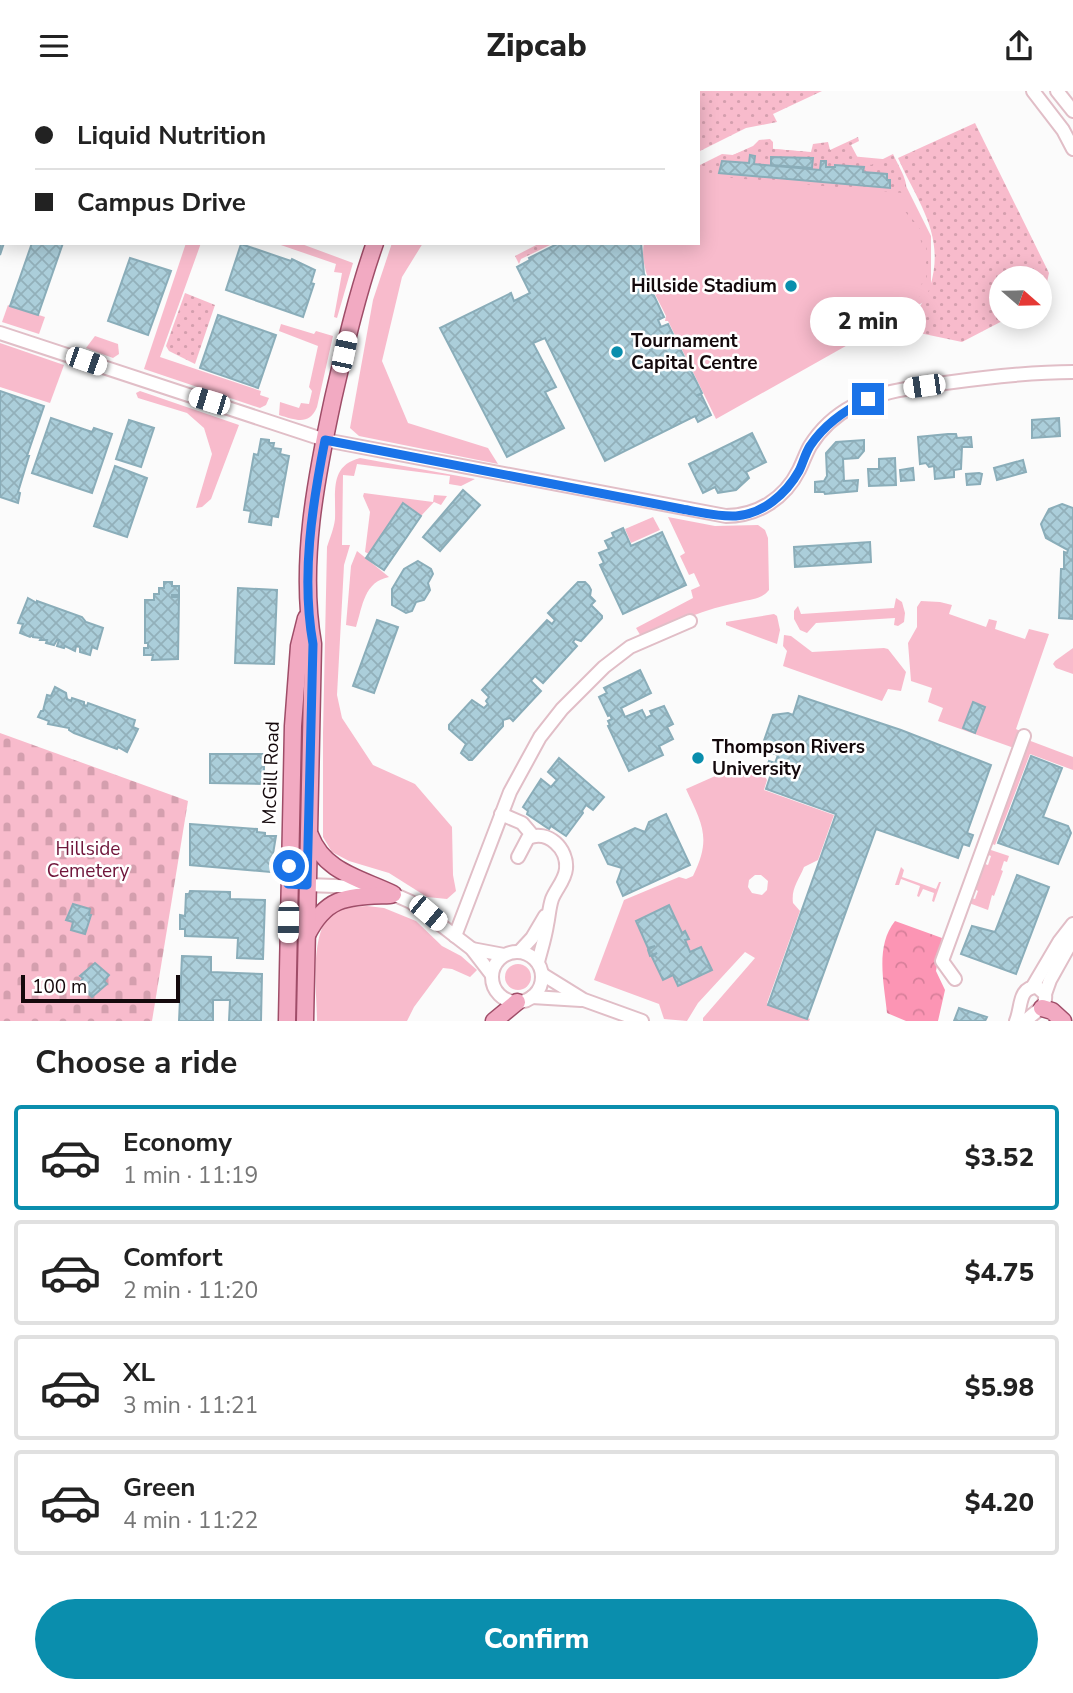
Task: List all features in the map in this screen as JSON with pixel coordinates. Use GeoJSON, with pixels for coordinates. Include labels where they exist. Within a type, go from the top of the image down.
{"type":"FeatureCollection","features":[{"type":"Feature","properties":{"kind":"main road","name":"McGill Road"},"geometry":{"type":"LineString","coordinates":[[287,1021],[288,884],[295,704],[299,646],[307,612],[314,506],[349,329],[374,245]]}},
{"type":"Feature","properties":{"kind":"main road","name":"McGill Road"},"geometry":{"type":"LineString","coordinates":[[305,1021],[313,644],[307,612]]}},
{"type":"Feature","properties":{"kind":"main road"},"geometry":{"type":"LineString","coordinates":[[309,833],[316,849],[333,866],[393,894]]}},
{"type":"Feature","properties":{"kind":"main road"},"geometry":{"type":"LineString","coordinates":[[288,884],[307,885]]}},
{"type":"Feature","properties":{"kind":"main road"},"geometry":{"type":"LineString","coordinates":[[306,938],[315,919],[332,904],[361,896],[393,894]]}},
{"type":"Feature","properties":{"kind":"main road"},"geometry":{"type":"LineString","coordinates":[[494,1021],[525,999]]}},
{"type":"Feature","properties":{"kind":"main road"},"geometry":{"type":"LineString","coordinates":[[1037,1009],[1052,1011],[1063,1021]]}},
{"type":"Feature","properties":{"kind":"street"},"geometry":{"type":"LineString","coordinates":[[1033,91],[1063,130],[1073,149]]}},
{"type":"Feature","properties":{"kind":"street"},"geometry":{"type":"LineString","coordinates":[[1057,91],[1073,111]]}},
{"type":"Feature","properties":{"kind":"street"},"geometry":{"type":"LineString","coordinates":[[0,333],[325,440],[682,509],[739,516],[765,507],[775,500],[791,483],[810,446],[828,424],[852,407],[884,392],[1027,372],[1073,372]]}},
{"type":"Feature","properties":{"kind":"street"},"geometry":{"type":"LineString","coordinates":[[454,936],[501,814],[540,737],[568,703],[604,667],[630,647],[690,621]]}},
{"type":"Feature","properties":{"kind":"street"},"geometry":{"type":"LineString","coordinates":[[955,979],[942,961],[1024,736]]}},
{"type":"Feature","properties":{"kind":"street"},"geometry":{"type":"LineString","coordinates":[[501,814],[522,823],[533,836]]}},
{"type":"Feature","properties":{"kind":"street"},"geometry":{"type":"LineString","coordinates":[[518,857],[524,842],[533,836],[547,837],[556,843],[564,855],[566,870],[552,898],[548,914],[540,968],[541,984],[525,999]]}},
{"type":"Feature","properties":{"kind":"street"},"geometry":{"type":"LineString","coordinates":[[307,885],[362,887],[393,894],[428,913],[472,949],[492,975],[500,995],[525,999],[584,1000]]}},
{"type":"Feature","properties":{"kind":"street"},"geometry":{"type":"LineString","coordinates":[[519,952],[548,914]]}},
{"type":"Feature","properties":{"kind":"street"},"geometry":{"type":"LineString","coordinates":[[1016,1021],[1023,992],[1033,986],[1073,924]]}},
{"type":"Feature","properties":{"kind":"street"},"geometry":{"type":"LineString","coordinates":[[1037,1009],[1073,939]]}},
{"type":"Feature","properties":{"kind":"street"},"geometry":{"type":"LineString","coordinates":[[472,949],[504,955],[519,952],[533,957],[540,968],[584,1000],[642,1021]]}},
{"type":"Feature","properties":{"kind":"street"},"geometry":{"type":"LineString","coordinates":[[492,975],[504,955]]}},
{"type":"Feature","properties":{"kind":"street"},"geometry":{"type":"LineString","coordinates":[[1033,986],[1040,988],[1037,1009]]}},
{"type":"Feature","properties":{"kind":"street"},"geometry":{"type":"LineString","coordinates":[[1022,1003],[1027,1009],[1037,1009]]}},
{"type":"Feature","properties":{"kind":"green space"},"geometry":{"type":"Polygon","coordinates":[[[700,91],[822,91],[773,114],[777,122],[746,128],[700,151],[700,91]]]}},
{"type":"Feature","properties":{"kind":"green space"},"geometry":{"type":"Polygon","coordinates":[[[975,123],[1046,266],[989,266],[989,328],[962,342],[910,331],[913,319],[930,287],[935,251],[928,220],[898,158],[975,123]]]}},
{"type":"Feature","properties":{"kind":"green space"},"geometry":{"type":"Polygon","coordinates":[[[858,137],[859,141],[851,145],[859,160],[871,165],[893,154],[906,184],[906,209],[922,233],[927,250],[926,282],[920,296],[900,320],[871,337],[902,316],[919,291],[923,277],[923,247],[911,220],[902,208],[903,193],[700,175],[700,165],[722,154],[733,155],[753,146],[759,140],[770,139],[773,149],[811,152],[813,144],[828,142],[830,150],[858,137]]]}},
{"type":"Feature","properties":{"kind":"green space","name":"Hillside Stadium"},"geometry":{"type":"Polygon","coordinates":[[[754,147],[893,160],[931,236],[931,298],[904,313],[887,327],[873,332],[868,338],[860,338],[716,419],[668,321],[665,321],[666,316],[646,271],[643,253],[644,245],[700,245],[700,167],[754,147]]]}},
{"type":"Feature","properties":{"kind":"green space"},"geometry":{"type":"Polygon","coordinates":[[[185,245],[200,245],[160,357],[261,391],[260,395],[269,398],[266,405],[260,408],[144,369],[185,245]]]}},
{"type":"Feature","properties":{"kind":"green space"},"geometry":{"type":"Polygon","coordinates":[[[281,245],[304,245],[353,263],[337,318],[334,317],[342,273],[334,272],[336,264],[281,245]]]}},
{"type":"Feature","properties":{"kind":"green space"},"geometry":{"type":"Polygon","coordinates":[[[391,245],[422,245],[402,277],[382,361],[408,423],[488,448],[498,464],[359,436],[350,428],[373,300],[391,245]]]}},
{"type":"Feature","properties":{"kind":"green space"},"geometry":{"type":"Polygon","coordinates":[[[536,245],[550,245],[521,259],[519,264],[515,256],[536,245]]]}},
{"type":"Feature","properties":{"kind":"green space"},"geometry":{"type":"Polygon","coordinates":[[[185,293],[215,305],[195,364],[169,351],[166,346],[185,293]]]}},
{"type":"Feature","properties":{"kind":"green space"},"geometry":{"type":"Polygon","coordinates":[[[8,305],[45,317],[39,334],[2,322],[8,305]]]}},
{"type":"Feature","properties":{"kind":"green space"},"geometry":{"type":"Polygon","coordinates":[[[281,324],[314,334],[316,331],[333,336],[317,407],[306,419],[296,420],[279,415],[280,402],[299,408],[301,403],[309,404],[312,391],[309,387],[318,346],[279,331],[281,324]]]}},
{"type":"Feature","properties":{"kind":"green space"},"geometry":{"type":"Polygon","coordinates":[[[95,336],[118,344],[119,354],[113,358],[86,348],[95,336]]]}},
{"type":"Feature","properties":{"kind":"green space"},"geometry":{"type":"Polygon","coordinates":[[[0,343],[64,365],[50,403],[0,387],[0,343]]]}},
{"type":"Feature","properties":{"kind":"green space"},"geometry":{"type":"Polygon","coordinates":[[[140,391],[239,425],[211,499],[202,507],[196,508],[212,454],[204,428],[187,413],[138,398],[136,393],[140,391]]]}},
{"type":"Feature","properties":{"kind":"green space"},"geometry":{"type":"Polygon","coordinates":[[[360,458],[475,479],[461,486],[449,484],[450,476],[357,464],[354,476],[343,475],[342,545],[350,545],[344,565],[337,695],[342,718],[373,765],[415,784],[452,827],[456,891],[447,899],[427,897],[389,873],[349,861],[332,852],[323,837],[327,547],[334,522],[336,481],[343,467],[360,458]]]}},
{"type":"Feature","properties":{"kind":"green space"},"geometry":{"type":"Polygon","coordinates":[[[364,493],[433,502],[434,495],[447,496],[441,505],[434,502],[421,516],[403,504],[369,554],[365,552],[370,512],[364,493]]]}},
{"type":"Feature","properties":{"kind":"green space"},"geometry":{"type":"Polygon","coordinates":[[[653,517],[660,530],[631,543],[625,529],[653,517]]]}},
{"type":"Feature","properties":{"kind":"green space"},"geometry":{"type":"Polygon","coordinates":[[[668,517],[715,526],[758,525],[765,530],[768,538],[769,590],[760,597],[702,612],[642,638],[636,628],[693,598],[691,590],[700,586],[694,573],[689,575],[680,556],[685,553],[668,517]]]}},
{"type":"Feature","properties":{"kind":"green space"},"geometry":{"type":"Polygon","coordinates":[[[357,551],[389,577],[369,589],[356,627],[346,625],[351,566],[357,551]]]}},
{"type":"Feature","properties":{"kind":"green space"},"geometry":{"type":"Polygon","coordinates":[[[896,598],[902,602],[905,613],[904,622],[898,626],[894,625],[895,618],[816,623],[807,633],[800,630],[794,619],[794,611],[798,606],[801,614],[894,608],[896,598]]]}},
{"type":"Feature","properties":{"kind":"green space"},"geometry":{"type":"Polygon","coordinates":[[[921,601],[952,605],[949,614],[986,627],[989,619],[997,621],[995,629],[1025,639],[1029,629],[1049,634],[1016,729],[1020,731],[1014,748],[938,721],[943,708],[928,702],[932,688],[911,681],[908,643],[917,627],[917,607],[921,601]]]}},
{"type":"Feature","properties":{"kind":"green space"},"geometry":{"type":"Polygon","coordinates":[[[774,614],[777,616],[780,630],[777,644],[726,625],[726,622],[774,614]]]}},
{"type":"Feature","properties":{"kind":"green space"},"geometry":{"type":"Polygon","coordinates":[[[784,635],[791,636],[812,652],[888,649],[906,672],[901,691],[888,689],[882,701],[783,666],[787,651],[783,646],[784,635]]]}},
{"type":"Feature","properties":{"kind":"green space"},"geometry":{"type":"Polygon","coordinates":[[[1073,648],[1073,674],[1056,668],[1053,664],[1055,661],[1073,648]]]}},
{"type":"Feature","properties":{"kind":"green space","name":"Hillside Cemetery"},"geometry":{"type":"Polygon","coordinates":[[[0,733],[188,801],[152,1021],[0,1021],[0,733]]]}},
{"type":"Feature","properties":{"kind":"green space"},"geometry":{"type":"Polygon","coordinates":[[[1028,740],[1073,757],[1073,770],[1030,754],[995,845],[990,843],[1028,740]]]}},
{"type":"Feature","properties":{"kind":"green space"},"geometry":{"type":"Polygon","coordinates":[[[740,765],[762,771],[767,780],[764,790],[834,815],[818,860],[804,867],[794,888],[793,903],[800,911],[767,1003],[810,1019],[809,1021],[703,1021],[755,958],[745,952],[698,1003],[687,1021],[664,1019],[659,1004],[594,980],[624,900],[679,877],[686,879],[693,876],[702,851],[703,831],[686,789],[740,765]],[[755,875],[749,880],[748,887],[752,893],[762,895],[767,890],[768,881],[761,875],[755,875]]]}},
{"type":"Feature","properties":{"kind":"green space"},"geometry":{"type":"Polygon","coordinates":[[[988,849],[1009,856],[1007,862],[1004,861],[1003,871],[988,910],[969,903],[971,898],[975,899],[978,891],[973,888],[982,863],[988,865],[991,856],[986,854],[988,849]]]}},
{"type":"Feature","properties":{"kind":"green space"},"geometry":{"type":"Polygon","coordinates":[[[901,867],[904,870],[902,877],[936,889],[941,882],[934,902],[934,893],[923,889],[919,897],[917,896],[920,886],[901,879],[899,885],[895,885],[901,867]]]}},
{"type":"Feature","properties":{"kind":"green space"},"geometry":{"type":"Polygon","coordinates":[[[367,906],[384,908],[416,921],[442,946],[461,956],[477,970],[470,977],[443,968],[407,1021],[317,1021],[317,946],[326,920],[335,912],[367,906]]]}},
{"type":"Feature","properties":{"kind":"green space"},"geometry":{"type":"Polygon","coordinates":[[[895,921],[942,938],[936,971],[945,990],[938,1021],[906,1021],[887,1013],[883,953],[889,931],[895,921]]]}},
{"type":"Feature","properties":{"kind":"green space"},"geometry":{"type":"Polygon","coordinates":[[[518,964],[527,968],[531,977],[527,986],[518,990],[509,986],[505,977],[509,968],[518,964]]]}},
{"type":"Feature","properties":{"kind":"building"},"geometry":{"type":"Polygon","coordinates":[[[750,155],[755,156],[754,164],[820,170],[821,161],[826,161],[826,167],[864,167],[863,172],[887,174],[890,188],[719,173],[722,161],[749,163],[750,155]]]}},
{"type":"Feature","properties":{"kind":"building"},"geometry":{"type":"Polygon","coordinates":[[[771,157],[813,158],[812,168],[771,165],[771,157]]]}},
{"type":"Feature","properties":{"kind":"building"},"geometry":{"type":"Polygon","coordinates":[[[31,245],[62,245],[38,315],[10,306],[31,245]]]}},
{"type":"Feature","properties":{"kind":"building"},"geometry":{"type":"Polygon","coordinates":[[[241,245],[291,261],[292,259],[315,270],[311,283],[314,284],[303,317],[226,290],[241,245]]]}},
{"type":"Feature","properties":{"kind":"building","name":"Tournament Capital Centre"},"geometry":{"type":"Polygon","coordinates":[[[555,245],[641,245],[644,274],[664,317],[658,320],[661,327],[668,324],[702,393],[696,396],[701,394],[711,415],[698,422],[695,416],[605,461],[545,338],[533,343],[556,387],[545,392],[564,428],[507,457],[440,328],[511,293],[514,301],[530,293],[517,267],[530,260],[529,258],[555,245]]]}},
{"type":"Feature","properties":{"kind":"building"},"geometry":{"type":"Polygon","coordinates":[[[130,258],[171,271],[148,335],[108,321],[130,258]]]}},
{"type":"Feature","properties":{"kind":"building"},"geometry":{"type":"Polygon","coordinates":[[[218,315],[276,335],[258,388],[200,368],[218,315]]]}},
{"type":"Feature","properties":{"kind":"building"},"geometry":{"type":"Polygon","coordinates":[[[0,391],[44,406],[27,456],[18,503],[0,497],[0,391]]]}},
{"type":"Feature","properties":{"kind":"building"},"geometry":{"type":"Polygon","coordinates":[[[51,418],[92,432],[94,428],[112,434],[92,493],[32,473],[51,418]]]}},
{"type":"Feature","properties":{"kind":"building"},"geometry":{"type":"Polygon","coordinates":[[[1059,418],[1060,436],[1032,438],[1032,420],[1059,418]]]}},
{"type":"Feature","properties":{"kind":"building"},"geometry":{"type":"Polygon","coordinates":[[[129,420],[154,428],[141,467],[116,459],[129,420]]]}},
{"type":"Feature","properties":{"kind":"building"},"geometry":{"type":"Polygon","coordinates":[[[752,433],[766,462],[746,472],[749,478],[736,490],[718,493],[715,487],[703,493],[689,464],[752,433]]]}},
{"type":"Feature","properties":{"kind":"building"},"geometry":{"type":"Polygon","coordinates":[[[956,434],[957,438],[971,437],[972,447],[962,447],[961,469],[954,470],[954,477],[935,479],[934,466],[920,464],[918,437],[956,434]]]}},
{"type":"Feature","properties":{"kind":"building"},"geometry":{"type":"Polygon","coordinates":[[[261,439],[274,443],[273,448],[281,449],[280,454],[289,456],[278,517],[272,516],[271,525],[249,522],[251,511],[244,510],[254,454],[258,455],[261,439]]]}},
{"type":"Feature","properties":{"kind":"building"},"geometry":{"type":"Polygon","coordinates":[[[864,440],[864,451],[858,458],[843,459],[844,481],[858,480],[857,491],[825,494],[815,492],[815,482],[824,481],[827,476],[826,453],[836,442],[864,440]]]}},
{"type":"Feature","properties":{"kind":"building"},"geometry":{"type":"Polygon","coordinates":[[[895,458],[896,485],[869,486],[868,469],[879,469],[879,459],[895,458]]]}},
{"type":"Feature","properties":{"kind":"building"},"geometry":{"type":"Polygon","coordinates":[[[1023,460],[1026,472],[997,480],[994,468],[1023,460]]]}},
{"type":"Feature","properties":{"kind":"building"},"geometry":{"type":"Polygon","coordinates":[[[115,466],[147,478],[127,537],[94,526],[115,466]]]}},
{"type":"Feature","properties":{"kind":"building"},"geometry":{"type":"Polygon","coordinates":[[[913,468],[914,480],[901,481],[900,470],[913,468]]]}},
{"type":"Feature","properties":{"kind":"building"},"geometry":{"type":"Polygon","coordinates":[[[966,474],[982,474],[980,484],[967,485],[966,474]]]}},
{"type":"Feature","properties":{"kind":"building"},"geometry":{"type":"Polygon","coordinates":[[[463,490],[480,505],[440,551],[423,537],[463,490]]]}},
{"type":"Feature","properties":{"kind":"building"},"geometry":{"type":"Polygon","coordinates":[[[403,503],[421,516],[384,570],[366,558],[403,503]]]}},
{"type":"Feature","properties":{"kind":"building"},"geometry":{"type":"Polygon","coordinates":[[[1062,504],[1073,508],[1073,619],[1059,618],[1061,569],[1064,569],[1064,552],[1067,553],[1068,550],[1046,538],[1041,524],[1049,509],[1062,504]]]}},
{"type":"Feature","properties":{"kind":"building"},"geometry":{"type":"Polygon","coordinates":[[[623,528],[631,546],[662,532],[686,585],[623,614],[600,565],[604,563],[599,553],[609,549],[605,541],[614,537],[612,533],[623,528]]]}},
{"type":"Feature","properties":{"kind":"building"},"geometry":{"type":"Polygon","coordinates":[[[870,542],[871,562],[795,567],[794,547],[870,542]]]}},
{"type":"Feature","properties":{"kind":"building"},"geometry":{"type":"Polygon","coordinates":[[[418,561],[431,569],[433,574],[428,583],[430,590],[424,600],[416,602],[412,611],[406,613],[392,605],[392,589],[404,569],[418,561]]]}},
{"type":"Feature","properties":{"kind":"building"},"geometry":{"type":"Polygon","coordinates":[[[164,582],[179,586],[179,595],[172,595],[179,597],[178,659],[152,660],[153,655],[144,655],[144,648],[148,648],[148,643],[145,643],[145,600],[154,600],[154,594],[159,594],[159,588],[164,588],[164,582]]]}},
{"type":"Feature","properties":{"kind":"building"},"geometry":{"type":"Polygon","coordinates":[[[578,582],[585,582],[589,586],[590,596],[595,601],[591,605],[602,618],[581,641],[575,639],[573,642],[577,646],[543,683],[535,676],[531,681],[541,691],[513,721],[510,718],[503,720],[503,726],[472,760],[469,760],[461,753],[466,744],[449,729],[449,725],[472,700],[484,708],[488,704],[486,701],[489,697],[482,690],[547,620],[552,624],[555,620],[548,613],[578,582]]]}},
{"type":"Feature","properties":{"kind":"building"},"geometry":{"type":"Polygon","coordinates":[[[238,588],[277,590],[274,664],[235,663],[238,588]]]}},
{"type":"Feature","properties":{"kind":"building"},"geometry":{"type":"Polygon","coordinates":[[[28,598],[82,617],[86,622],[103,628],[97,649],[92,647],[90,655],[80,652],[80,647],[76,646],[75,651],[65,646],[57,646],[59,640],[54,645],[33,635],[30,637],[20,633],[23,624],[18,623],[28,598]]]}},
{"type":"Feature","properties":{"kind":"building"},"geometry":{"type":"Polygon","coordinates":[[[377,620],[398,627],[374,693],[353,686],[377,620]]]}},
{"type":"Feature","properties":{"kind":"building"},"geometry":{"type":"Polygon","coordinates":[[[640,670],[651,693],[621,708],[625,717],[642,710],[646,718],[652,715],[650,711],[664,706],[673,724],[667,727],[673,739],[659,746],[663,755],[629,771],[608,726],[608,721],[612,719],[599,697],[607,693],[604,688],[640,670]]]}},
{"type":"Feature","properties":{"kind":"building"},"geometry":{"type":"Polygon","coordinates":[[[55,687],[66,693],[67,699],[71,701],[72,698],[84,702],[84,705],[87,706],[88,703],[135,720],[133,727],[138,729],[127,752],[74,733],[69,728],[48,724],[49,721],[38,717],[43,711],[47,695],[51,696],[55,687]]]}},
{"type":"Feature","properties":{"kind":"building"},"geometry":{"type":"Polygon","coordinates":[[[799,696],[901,730],[991,765],[967,833],[973,835],[969,846],[963,844],[958,858],[876,829],[807,1019],[768,1005],[836,814],[766,789],[771,774],[765,772],[769,761],[775,763],[778,755],[761,749],[773,715],[793,715],[799,696]]]}},
{"type":"Feature","properties":{"kind":"building"},"geometry":{"type":"Polygon","coordinates":[[[973,702],[985,707],[975,733],[963,728],[973,702]]]}},
{"type":"Feature","properties":{"kind":"building"},"geometry":{"type":"Polygon","coordinates":[[[210,754],[264,754],[264,784],[210,783],[210,754]]]}},
{"type":"Feature","properties":{"kind":"building"},"geometry":{"type":"Polygon","coordinates":[[[1031,756],[1062,768],[1043,817],[1068,826],[1071,833],[1058,864],[998,843],[1031,756]]]}},
{"type":"Feature","properties":{"kind":"building"},"geometry":{"type":"Polygon","coordinates":[[[559,758],[604,797],[593,810],[586,805],[566,836],[551,826],[549,829],[527,814],[528,811],[523,807],[541,779],[551,787],[557,780],[548,772],[559,758]]]}},
{"type":"Feature","properties":{"kind":"building"},"geometry":{"type":"Polygon","coordinates":[[[666,814],[690,865],[623,896],[617,882],[622,868],[608,864],[599,845],[635,828],[645,832],[649,822],[666,814]]]}},
{"type":"Feature","properties":{"kind":"building"},"geometry":{"type":"Polygon","coordinates":[[[190,824],[257,829],[257,832],[265,833],[265,836],[276,836],[270,872],[190,865],[190,824]]]}},
{"type":"Feature","properties":{"kind":"building"},"geometry":{"type":"Polygon","coordinates":[[[1017,875],[1049,887],[1016,974],[961,954],[972,926],[995,932],[1017,875]]]}},
{"type":"Feature","properties":{"kind":"building"},"geometry":{"type":"Polygon","coordinates":[[[190,891],[230,892],[230,899],[265,900],[263,959],[237,958],[238,938],[185,936],[185,929],[180,929],[180,915],[185,916],[186,894],[190,891]]]}},
{"type":"Feature","properties":{"kind":"building"},"geometry":{"type":"Polygon","coordinates":[[[73,904],[90,909],[91,915],[85,934],[71,930],[73,922],[66,920],[73,904]]]}},
{"type":"Feature","properties":{"kind":"building"},"geometry":{"type":"Polygon","coordinates":[[[669,905],[682,933],[685,931],[689,939],[685,940],[690,952],[701,947],[712,970],[678,986],[673,975],[663,980],[652,957],[657,953],[650,956],[648,950],[655,946],[648,948],[636,921],[669,905]]]}},
{"type":"Feature","properties":{"kind":"building"},"geometry":{"type":"Polygon","coordinates":[[[182,956],[211,957],[211,972],[262,974],[261,1021],[229,1021],[230,1000],[213,1000],[213,1021],[179,1021],[182,956]]]}},
{"type":"Feature","properties":{"kind":"building"},"geometry":{"type":"Polygon","coordinates":[[[95,963],[109,975],[104,981],[107,984],[92,997],[78,985],[83,978],[80,976],[95,963]]]}},
{"type":"Feature","properties":{"kind":"building"},"geometry":{"type":"Polygon","coordinates":[[[959,1008],[987,1017],[985,1021],[954,1021],[959,1008]]]}},
{"type":"Feature","properties":{"kind":"place","name":"Hillside Stadium"},"geometry":{"type":"Point","coordinates":[791,286]}},
{"type":"Feature","properties":{"kind":"place","name":"Tournament Capital Centre"},"geometry":{"type":"Point","coordinates":[617,352]}},
{"type":"Feature","properties":{"kind":"place","name":"Thompson Rivers University"},"geometry":{"type":"Point","coordinates":[698,758]}},
{"type":"Feature","properties":{"kind":"route"},"geometry":{"type":"LineString","coordinates":[[289,866],[288,884],[307,885],[313,644],[307,612],[315,494],[325,440],[682,509],[739,516],[765,507],[775,500],[791,483],[810,446],[828,424],[868,399]]}}]}
